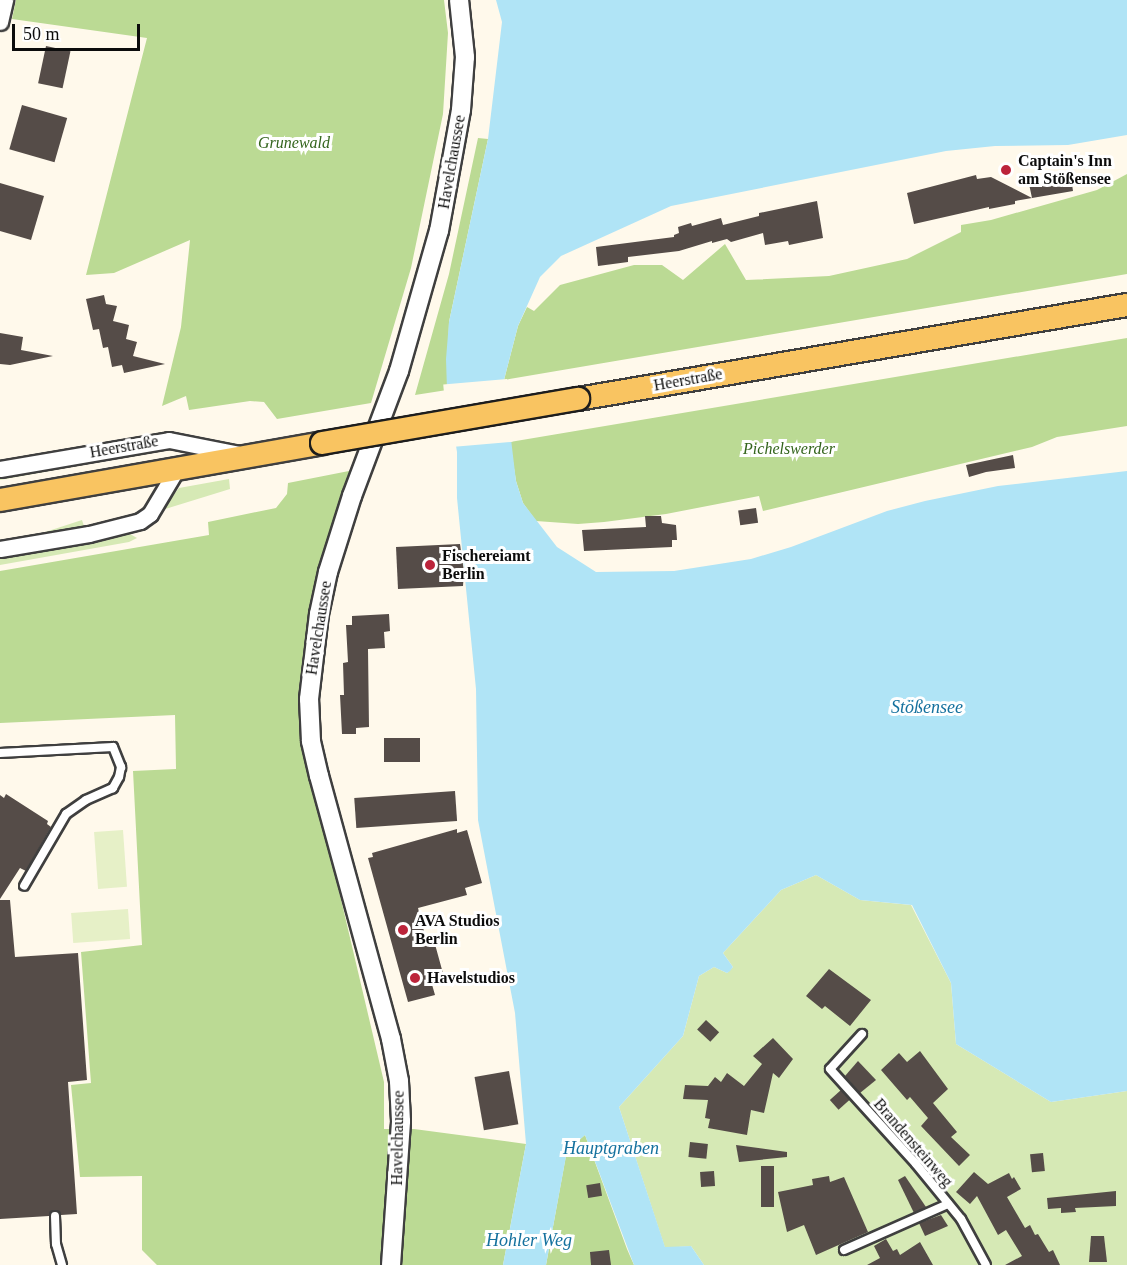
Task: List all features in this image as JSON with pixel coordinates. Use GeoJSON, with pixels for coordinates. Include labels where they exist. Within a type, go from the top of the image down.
{"type":"FeatureCollection","features":[{"type":"Feature","properties":{"kind":"main road","name":"Heerstraße"},"geometry":{"type":"LineString","coordinates":[[0,500],[248,455],[1127,305]]}},
{"type":"Feature","properties":{"kind":"street"},"geometry":{"type":"LineString","coordinates":[[0,22],[5,0]]}},
{"type":"Feature","properties":{"kind":"street","name":"Havelchaussee"},"geometry":{"type":"LineString","coordinates":[[391,1265],[401,1121],[399,1081],[391,1039],[319,776],[311,741],[309,699],[319,614],[328,572],[352,496],[399,371],[440,231],[452,167],[464,68],[459,0]]}},
{"type":"Feature","properties":{"kind":"street","name":"Heerstraße"},"geometry":{"type":"LineString","coordinates":[[0,469],[169,440],[248,455]]}},
{"type":"Feature","properties":{"kind":"street"},"geometry":{"type":"LineString","coordinates":[[0,549],[89,534],[140,521],[150,514],[178,468]]}},
{"type":"Feature","properties":{"kind":"lane"},"geometry":{"type":"LineString","coordinates":[[0,753],[113,747],[121,767],[113,788],[86,800],[66,814],[24,886]]}},
{"type":"Feature","properties":{"kind":"lane","name":"Brandensteinweg"},"geometry":{"type":"LineString","coordinates":[[862,1034],[830,1069],[916,1164],[961,1219],[986,1265]]}},
{"type":"Feature","properties":{"kind":"lane","name":"Brandensteinweg"},"geometry":{"type":"LineString","coordinates":[[844,1250],[948,1204]]}},
{"type":"Feature","properties":{"kind":"lane"},"geometry":{"type":"LineString","coordinates":[[55,1216],[56,1244],[62,1265]]}},
{"type":"Feature","properties":{"kind":"green space","name":"Grunewald"},"geometry":{"type":"Polygon","coordinates":[[[16,0],[444,0],[448,33],[443,114],[411,268],[371,403],[277,419],[264,402],[250,401],[189,410],[186,396],[162,406],[181,327],[190,240],[114,273],[86,275],[147,38],[12,19],[16,0]]]}},
{"type":"Feature","properties":{"kind":"green space"},"geometry":{"type":"Polygon","coordinates":[[[478,138],[488,139],[449,322],[447,390],[415,395],[449,274],[478,138]]]}},
{"type":"Feature","properties":{"kind":"green space"},"geometry":{"type":"Polygon","coordinates":[[[1127,174],[1127,274],[504,380],[518,326],[527,307],[534,311],[560,285],[634,265],[662,265],[683,280],[725,244],[746,280],[829,276],[907,259],[961,232],[961,225],[991,220],[1097,190],[1127,174]]]}},
{"type":"Feature","properties":{"kind":"green space","name":"Pichelswerder"},"geometry":{"type":"Polygon","coordinates":[[[1127,338],[1127,426],[1057,437],[1032,447],[763,511],[759,496],[666,514],[604,522],[578,524],[536,521],[523,503],[516,481],[510,442],[1127,338]]]}},
{"type":"Feature","properties":{"kind":"green space"},"geometry":{"type":"Polygon","coordinates":[[[143,454],[0,480],[0,477],[143,454]]]}},
{"type":"Feature","properties":{"kind":"green space"},"geometry":{"type":"Polygon","coordinates":[[[354,470],[313,603],[303,654],[302,734],[384,1082],[384,1129],[414,1129],[526,1144],[503,1265],[157,1265],[142,1250],[142,1176],[80,1177],[71,1085],[91,1083],[81,952],[142,945],[133,771],[176,769],[175,715],[0,723],[0,571],[209,535],[208,522],[276,508],[287,494],[288,483],[354,470]]]}},
{"type":"Feature","properties":{"kind":"green space"},"geometry":{"type":"Polygon","coordinates":[[[229,479],[230,489],[162,510],[179,488],[229,479]]]}},
{"type":"Feature","properties":{"kind":"green space"},"geometry":{"type":"Polygon","coordinates":[[[82,520],[85,529],[6,554],[3,546],[82,520]]]}},
{"type":"Feature","properties":{"kind":"green space"},"geometry":{"type":"Polygon","coordinates":[[[130,534],[137,538],[129,542],[0,565],[0,558],[130,534]]]}},
{"type":"Feature","properties":{"kind":"green space"},"geometry":{"type":"Polygon","coordinates":[[[123,830],[127,887],[98,889],[94,832],[123,830]]]}},
{"type":"Feature","properties":{"kind":"green space"},"geometry":{"type":"Polygon","coordinates":[[[816,875],[860,900],[911,905],[951,983],[956,1044],[1051,1102],[1127,1091],[1127,1265],[704,1265],[691,1246],[665,1248],[619,1107],[683,1036],[699,976],[714,967],[727,973],[733,967],[723,953],[781,890],[816,875]]]}},
{"type":"Feature","properties":{"kind":"green space"},"geometry":{"type":"Polygon","coordinates":[[[128,909],[130,939],[73,943],[71,913],[128,909]]]}},
{"type":"Feature","properties":{"kind":"green space"},"geometry":{"type":"Polygon","coordinates":[[[585,1135],[634,1265],[546,1265],[567,1150],[585,1135]]]}},
{"type":"Feature","properties":{"kind":"water","name":"Stößensee"},"geometry":{"type":"Polygon","coordinates":[[[496,0],[1127,0],[1127,135],[1068,145],[995,146],[946,151],[671,206],[561,256],[540,277],[518,326],[504,380],[516,481],[523,503],[557,547],[596,572],[674,571],[751,559],[791,547],[887,511],[925,501],[998,486],[1127,471],[1127,1091],[1051,1102],[956,1044],[951,983],[912,905],[860,900],[816,875],[781,890],[723,953],[733,967],[730,971],[727,973],[714,967],[699,976],[683,1036],[619,1107],[665,1247],[691,1246],[704,1265],[634,1265],[585,1135],[567,1151],[546,1265],[503,1265],[526,1144],[515,1013],[478,820],[476,689],[457,498],[457,452],[447,390],[446,359],[449,322],[488,139],[502,22],[496,0]]]}},
{"type":"Feature","properties":{"kind":"pier"},"geometry":{"type":"Polygon","coordinates":[[[507,379],[512,442],[449,447],[443,385],[507,379]]]}},
{"type":"Feature","properties":{"kind":"building"},"geometry":{"type":"Polygon","coordinates":[[[46,46],[70,51],[63,88],[38,83],[46,46]]]}},
{"type":"Feature","properties":{"kind":"building"},"geometry":{"type":"Polygon","coordinates":[[[22,105],[67,118],[54,162],[9,149],[22,105]]]}},
{"type":"Feature","properties":{"kind":"building"},"geometry":{"type":"Polygon","coordinates":[[[976,175],[977,179],[991,177],[1032,198],[1029,184],[1071,177],[1073,191],[1015,201],[1015,204],[989,209],[989,207],[914,224],[907,193],[976,175]]]}},
{"type":"Feature","properties":{"kind":"building"},"geometry":{"type":"Polygon","coordinates":[[[0,183],[44,196],[31,240],[0,231],[0,183]]]}},
{"type":"Feature","properties":{"kind":"building"},"geometry":{"type":"Polygon","coordinates":[[[817,201],[823,238],[789,245],[788,241],[765,245],[763,233],[731,242],[727,239],[712,243],[712,241],[679,251],[628,257],[628,262],[598,266],[596,247],[674,237],[679,233],[678,227],[691,223],[692,226],[721,218],[723,225],[759,216],[759,213],[817,201]]]}},
{"type":"Feature","properties":{"kind":"building"},"geometry":{"type":"Polygon","coordinates":[[[104,295],[106,304],[117,306],[113,321],[129,325],[126,339],[137,342],[133,356],[165,364],[124,373],[122,365],[112,367],[108,347],[103,348],[99,329],[93,330],[86,299],[104,295]]]}},
{"type":"Feature","properties":{"kind":"building"},"geometry":{"type":"Polygon","coordinates":[[[0,333],[23,337],[21,350],[53,356],[10,365],[0,364],[0,333]]]}},
{"type":"Feature","properties":{"kind":"building"},"geometry":{"type":"Polygon","coordinates":[[[1013,455],[1015,468],[969,477],[966,465],[1013,455]]]}},
{"type":"Feature","properties":{"kind":"building"},"geometry":{"type":"Polygon","coordinates":[[[756,508],[758,523],[740,525],[738,511],[756,508]]]}},
{"type":"Feature","properties":{"kind":"building"},"geometry":{"type":"Polygon","coordinates":[[[645,516],[661,516],[662,523],[676,525],[677,540],[672,540],[672,547],[584,551],[582,530],[646,527],[645,516]]]}},
{"type":"Feature","properties":{"kind":"building","name":"Fischereiamt Berlin"},"geometry":{"type":"Polygon","coordinates":[[[460,544],[464,572],[463,586],[398,589],[396,547],[460,544]]]}},
{"type":"Feature","properties":{"kind":"building"},"geometry":{"type":"Polygon","coordinates":[[[389,614],[390,631],[384,632],[385,648],[368,649],[369,727],[356,728],[356,734],[342,734],[340,695],[344,695],[343,663],[348,662],[346,625],[352,625],[352,616],[389,614]]]}},
{"type":"Feature","properties":{"kind":"building"},"geometry":{"type":"Polygon","coordinates":[[[384,738],[420,738],[420,762],[384,762],[384,738]]]}},
{"type":"Feature","properties":{"kind":"building"},"geometry":{"type":"Polygon","coordinates":[[[455,791],[457,821],[356,828],[354,798],[455,791]]]}},
{"type":"Feature","properties":{"kind":"building"},"geometry":{"type":"Polygon","coordinates":[[[6,794],[48,821],[47,824],[51,827],[26,871],[20,868],[0,899],[0,795],[4,798],[6,794]]]}},
{"type":"Feature","properties":{"kind":"building"},"geometry":{"type":"Polygon","coordinates":[[[457,829],[457,833],[467,830],[482,883],[465,888],[467,895],[418,908],[426,939],[433,937],[444,977],[431,981],[435,995],[408,1002],[368,858],[373,857],[372,853],[457,829]]]}},
{"type":"Feature","properties":{"kind":"building"},"geometry":{"type":"Polygon","coordinates":[[[0,900],[10,900],[15,957],[78,953],[87,1080],[68,1082],[77,1214],[61,1215],[54,1210],[49,1216],[0,1219],[0,900]]]}},
{"type":"Feature","properties":{"kind":"building"},"geometry":{"type":"Polygon","coordinates":[[[829,969],[871,1000],[850,1026],[825,1006],[822,1009],[806,996],[829,969]]]}},
{"type":"Feature","properties":{"kind":"building"},"geometry":{"type":"Polygon","coordinates":[[[706,1020],[719,1032],[710,1042],[697,1030],[706,1020]]]}},
{"type":"Feature","properties":{"kind":"building"},"geometry":{"type":"Polygon","coordinates":[[[773,1038],[793,1059],[779,1078],[773,1073],[764,1113],[751,1110],[747,1135],[708,1128],[710,1119],[705,1118],[708,1100],[683,1099],[685,1085],[708,1086],[715,1077],[721,1082],[727,1073],[744,1086],[762,1064],[753,1056],[773,1038]]]}},
{"type":"Feature","properties":{"kind":"building"},"geometry":{"type":"Polygon","coordinates":[[[920,1051],[948,1089],[933,1103],[957,1132],[951,1137],[970,1155],[959,1166],[921,1126],[928,1118],[910,1097],[907,1100],[881,1070],[899,1053],[907,1062],[920,1051]]]}},
{"type":"Feature","properties":{"kind":"building"},"geometry":{"type":"Polygon","coordinates":[[[858,1061],[876,1080],[860,1093],[845,1076],[858,1061]]]}},
{"type":"Feature","properties":{"kind":"building"},"geometry":{"type":"Polygon","coordinates":[[[509,1071],[518,1124],[484,1130],[475,1077],[509,1071]]]}},
{"type":"Feature","properties":{"kind":"building"},"geometry":{"type":"Polygon","coordinates":[[[841,1090],[850,1100],[839,1110],[830,1100],[841,1090]]]}},
{"type":"Feature","properties":{"kind":"building"},"geometry":{"type":"Polygon","coordinates":[[[690,1142],[708,1144],[706,1159],[688,1157],[690,1142]]]}},
{"type":"Feature","properties":{"kind":"building"},"geometry":{"type":"Polygon","coordinates":[[[736,1145],[787,1152],[787,1157],[739,1162],[736,1145]]]}},
{"type":"Feature","properties":{"kind":"building"},"geometry":{"type":"Polygon","coordinates":[[[1043,1153],[1045,1171],[1032,1172],[1030,1154],[1043,1153]]]}},
{"type":"Feature","properties":{"kind":"building"},"geometry":{"type":"Polygon","coordinates":[[[761,1166],[774,1166],[774,1207],[761,1207],[761,1166]]]}},
{"type":"Feature","properties":{"kind":"building"},"geometry":{"type":"Polygon","coordinates":[[[714,1171],[715,1186],[701,1187],[700,1172],[714,1171]]]}},
{"type":"Feature","properties":{"kind":"building"},"geometry":{"type":"Polygon","coordinates":[[[974,1172],[988,1184],[1009,1173],[1012,1179],[1014,1177],[1021,1189],[1007,1197],[1025,1228],[1030,1225],[1049,1252],[1053,1250],[1060,1265],[1005,1265],[1022,1256],[1006,1230],[998,1235],[977,1196],[970,1204],[956,1192],[974,1172]]]}},
{"type":"Feature","properties":{"kind":"building"},"geometry":{"type":"Polygon","coordinates":[[[829,1176],[830,1182],[844,1177],[868,1232],[816,1255],[804,1225],[787,1232],[778,1192],[813,1185],[812,1179],[829,1176]]]}},
{"type":"Feature","properties":{"kind":"building"},"geometry":{"type":"Polygon","coordinates":[[[905,1176],[926,1207],[914,1213],[898,1180],[905,1176]]]}},
{"type":"Feature","properties":{"kind":"building"},"geometry":{"type":"Polygon","coordinates":[[[600,1183],[602,1196],[588,1198],[586,1185],[600,1183]]]}},
{"type":"Feature","properties":{"kind":"building"},"geometry":{"type":"Polygon","coordinates":[[[1116,1191],[1116,1206],[1075,1208],[1076,1212],[1061,1213],[1061,1208],[1048,1209],[1047,1198],[1116,1191]]]}},
{"type":"Feature","properties":{"kind":"building"},"geometry":{"type":"Polygon","coordinates":[[[941,1215],[948,1226],[925,1236],[919,1223],[941,1215]]]}},
{"type":"Feature","properties":{"kind":"building"},"geometry":{"type":"Polygon","coordinates":[[[1091,1236],[1104,1236],[1107,1262],[1089,1262],[1091,1236]]]}},
{"type":"Feature","properties":{"kind":"building"},"geometry":{"type":"Polygon","coordinates":[[[886,1239],[893,1251],[897,1249],[900,1255],[920,1242],[933,1265],[867,1265],[880,1258],[874,1246],[886,1239]]]}},
{"type":"Feature","properties":{"kind":"building"},"geometry":{"type":"Polygon","coordinates":[[[609,1250],[611,1265],[591,1265],[590,1252],[609,1250]]]}},
{"type":"Feature","properties":{"kind":"place","name":"Captain's Inn am Stößensee"},"geometry":{"type":"Point","coordinates":[1006,170]}},
{"type":"Feature","properties":{"kind":"place","name":"Fischereiamt Berlin"},"geometry":{"type":"Point","coordinates":[430,565]}},
{"type":"Feature","properties":{"kind":"place","name":"AVA Studios Berlin"},"geometry":{"type":"Point","coordinates":[403,930]}},
{"type":"Feature","properties":{"kind":"place","name":"Havelstudios"},"geometry":{"type":"Point","coordinates":[415,978]}},
{"type":"Feature","properties":{"kind":"water label","name":"Hauptgraben"},"geometry":{"type":"Point","coordinates":[611,1148]}},
{"type":"Feature","properties":{"kind":"water label","name":"Hohler Weg"},"geometry":{"type":"Point","coordinates":[529,1240]}}]}
